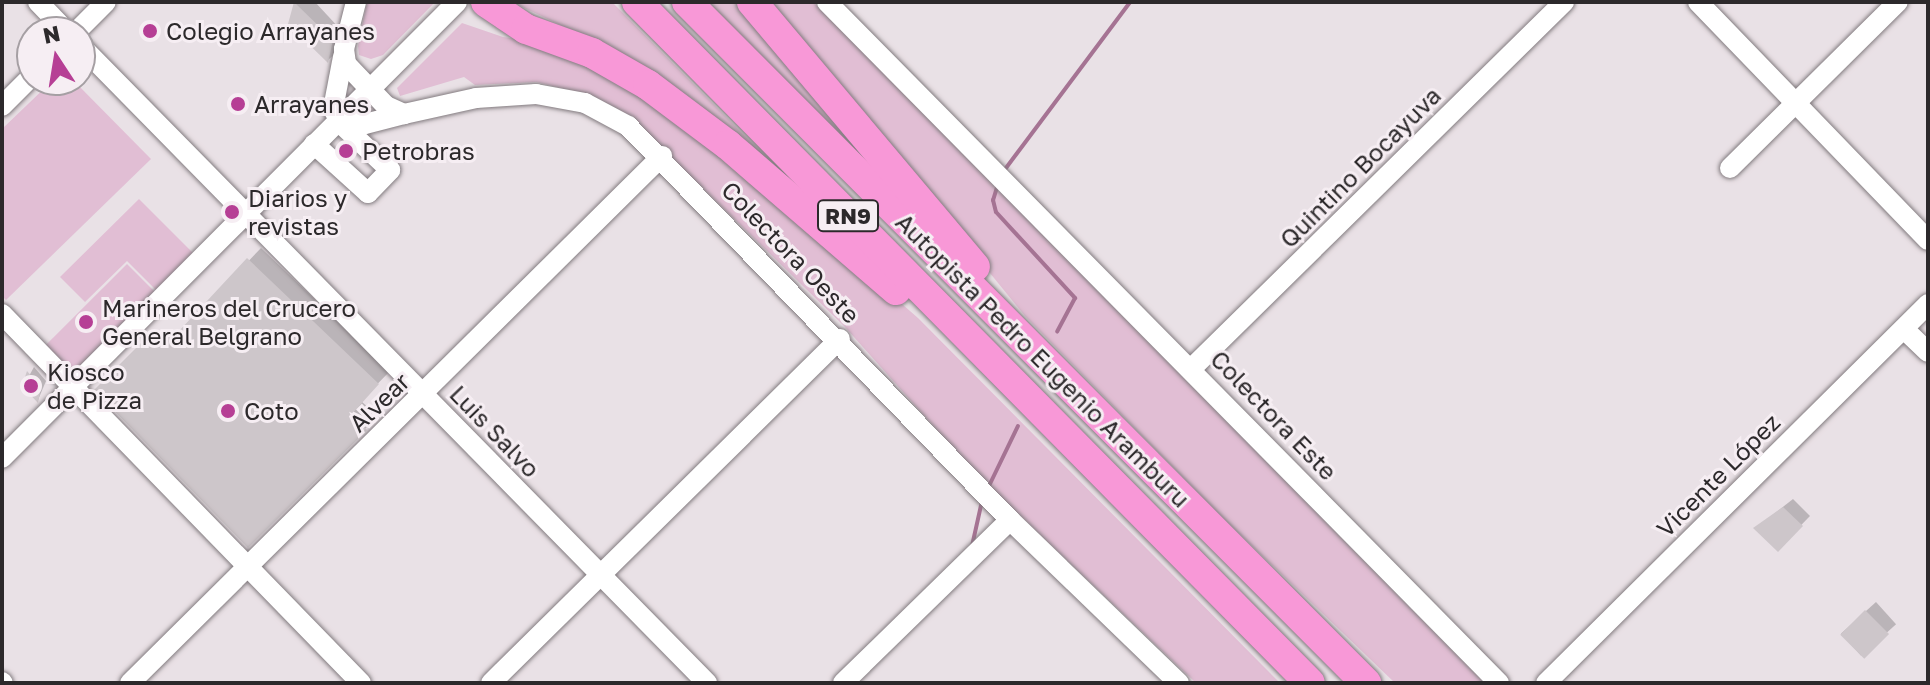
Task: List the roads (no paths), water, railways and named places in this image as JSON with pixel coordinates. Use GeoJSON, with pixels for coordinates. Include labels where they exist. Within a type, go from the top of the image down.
{"type":"FeatureCollection","features":[{"type":"Feature","properties":{"kind":"highway"},"geometry":{"type":"LineString","coordinates":[[486,2],[526,29],[616,65],[689,114],[1058,429]]}},
{"type":"Feature","properties":{"kind":"highway","name":"Autopista Pedro Eugenio Aramburu"},"geometry":{"type":"LineString","coordinates":[[637,2],[1305,679]]}},
{"type":"Feature","properties":{"kind":"highway","name":"Autopista Pedro Eugenio Aramburu"},"geometry":{"type":"LineString","coordinates":[[687,2],[1366,683]]}},
{"type":"Feature","properties":{"kind":"highway"},"geometry":{"type":"LineString","coordinates":[[752,2],[1096,413]]}},
{"type":"Feature","properties":{"kind":"street"},"geometry":{"type":"LineString","coordinates":[[314,144],[368,193],[390,170],[338,120],[333,109],[356,2]]}},
{"type":"Feature","properties":{"kind":"street"},"geometry":{"type":"LineString","coordinates":[[2,458],[457,2]]}},
{"type":"Feature","properties":{"kind":"street","name":"Colectora Este"},"geometry":{"type":"LineString","coordinates":[[827,2],[1192,368],[1499,683]]}},
{"type":"Feature","properties":{"kind":"street","name":"Quintino Bocayuva"},"geometry":{"type":"LineString","coordinates":[[1192,368],[1564,2]]}},
{"type":"Feature","properties":{"kind":"street"},"geometry":{"type":"LineString","coordinates":[[1698,2],[1928,240]]}},
{"type":"Feature","properties":{"kind":"street"},"geometry":{"type":"LineString","coordinates":[[1730,168],[1898,2]]}},
{"type":"Feature","properties":{"kind":"street"},"geometry":{"type":"LineString","coordinates":[[344,49],[348,71],[367,90],[404,114]]}},
{"type":"Feature","properties":{"kind":"street","name":"Luis Salvo"},"geometry":{"type":"LineString","coordinates":[[96,61],[707,683]]}},
{"type":"Feature","properties":{"kind":"street","name":"Colectora Oeste"},"geometry":{"type":"LineString","coordinates":[[338,120],[365,124],[476,98],[556,97],[609,114],[662,156],[1003,512],[1179,683]]}},
{"type":"Feature","properties":{"kind":"street","name":"Alvear"},"geometry":{"type":"LineString","coordinates":[[130,683],[245,566],[425,395],[662,156]]}},
{"type":"Feature","properties":{"kind":"street","name":"Vicente López"},"geometry":{"type":"LineString","coordinates":[[1546,683],[1928,304]]}},
{"type":"Feature","properties":{"kind":"street"},"geometry":{"type":"LineString","coordinates":[[2,314],[76,386],[245,566],[361,683]]}},
{"type":"Feature","properties":{"kind":"street"},"geometry":{"type":"LineString","coordinates":[[1904,329],[1928,352]]}},
{"type":"Feature","properties":{"kind":"street"},"geometry":{"type":"LineString","coordinates":[[491,683],[840,339]]}},
{"type":"Feature","properties":{"kind":"street"},"geometry":{"type":"LineString","coordinates":[[843,683],[1003,512]]}},
{"type":"Feature","properties":{"kind":"waterway"},"geometry":{"type":"LineString","coordinates":[[1003,172],[1130,2]]}},
{"type":"Feature","properties":{"kind":"waterway"},"geometry":{"type":"LineString","coordinates":[[998,184],[993,200],[996,212],[1075,298],[1057,332]]}},
{"type":"Feature","properties":{"kind":"waterway"},"geometry":{"type":"LineString","coordinates":[[987,490],[1018,426]]}},
{"type":"Feature","properties":{"kind":"waterway"},"geometry":{"type":"LineString","coordinates":[[972,546],[982,501]]}},
{"type":"Feature","properties":{"kind":"place","name":"Colegio Arrayanes"},"geometry":{"type":"Point","coordinates":[150,31]}},
{"type":"Feature","properties":{"kind":"place","name":"Arrayanes"},"geometry":{"type":"Point","coordinates":[238,104]}},
{"type":"Feature","properties":{"kind":"place","name":"Petrobras"},"geometry":{"type":"Point","coordinates":[346,151]}},
{"type":"Feature","properties":{"kind":"place","name":"Diarios y revistas"},"geometry":{"type":"Point","coordinates":[232,212]}},
{"type":"Feature","properties":{"kind":"place","name":"Marineros del Crucero General Belgrano"},"geometry":{"type":"Point","coordinates":[86,322]}},
{"type":"Feature","properties":{"kind":"place","name":"Kiosco de Pizza"},"geometry":{"type":"Point","coordinates":[31,386]}},
{"type":"Feature","properties":{"kind":"place","name":"Coto"},"geometry":{"type":"Point","coordinates":[228,411]}}]}
